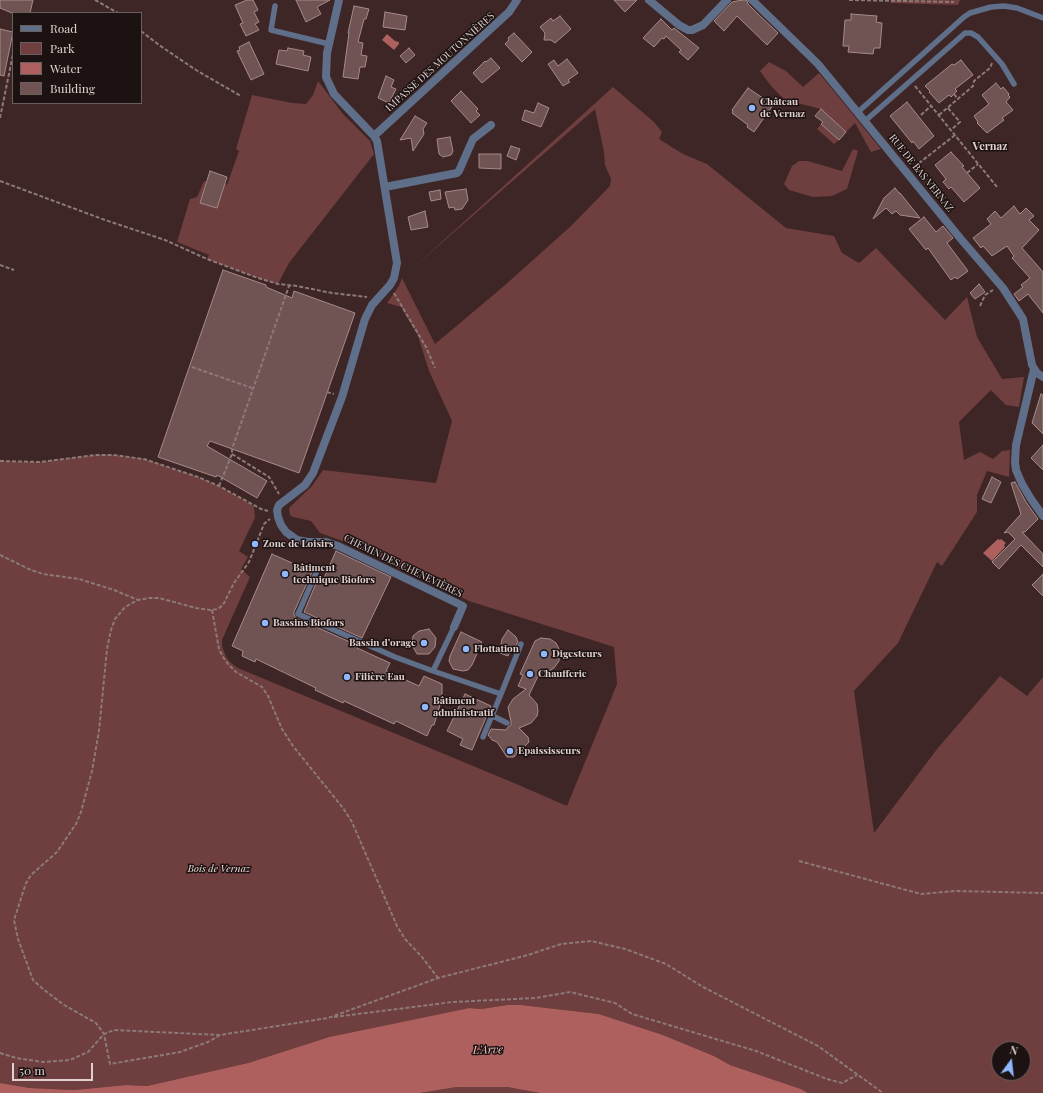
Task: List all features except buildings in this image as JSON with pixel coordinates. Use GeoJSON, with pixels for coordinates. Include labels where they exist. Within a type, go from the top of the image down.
{"type":"FeatureCollection","features":[{"type":"Feature","properties":{"kind":"street"},"geometry":{"type":"LineString","coordinates":[[277,513],[279,505],[305,485],[313,473],[342,397],[365,319],[372,305],[390,285],[396,271],[397,255],[378,145],[374,136],[340,102],[331,90],[326,72],[329,44],[339,0]]}},
{"type":"Feature","properties":{"kind":"street","name":"IMPASSE DES MOUTONNIÈRES"},"geometry":{"type":"LineString","coordinates":[[374,136],[509,12],[517,0]]}},
{"type":"Feature","properties":{"kind":"street"},"geometry":{"type":"LineString","coordinates":[[649,0],[679,25],[688,30],[692,30],[703,25],[727,0]]}},
{"type":"Feature","properties":{"kind":"street","name":"RUE DE BAS VERNAZ"},"geometry":{"type":"LineString","coordinates":[[752,0],[811,56],[1001,285],[1024,319],[1028,337],[1029,354],[1034,369]]}},
{"type":"Feature","properties":{"kind":"street"},"geometry":{"type":"LineString","coordinates":[[385,186],[457,173],[473,140],[491,125]]}},
{"type":"Feature","properties":{"kind":"street"},"geometry":{"type":"LineString","coordinates":[[1043,377],[1034,369],[1016,445],[1015,462],[1016,470],[1022,484],[1030,499],[1043,516]]}},
{"type":"Feature","properties":{"kind":"street","name":"CHEMIN DES CHENEVIÈRES"},"geometry":{"type":"LineString","coordinates":[[277,513],[281,525],[286,532],[297,540],[308,542],[326,542],[338,546],[462,606],[454,627]]}},
{"type":"Feature","properties":{"kind":"lane"},"geometry":{"type":"LineString","coordinates":[[275,6],[270,30],[329,44]]}},
{"type":"Feature","properties":{"kind":"lane"},"geometry":{"type":"LineString","coordinates":[[858,112],[970,13],[991,7],[1004,6],[1017,8],[1043,18]]}},
{"type":"Feature","properties":{"kind":"lane"},"geometry":{"type":"LineString","coordinates":[[865,121],[965,33],[973,33],[978,37],[1002,64],[1014,84]]}},
{"type":"Feature","properties":{"kind":"lane"},"geometry":{"type":"LineString","coordinates":[[316,573],[298,614],[395,658],[501,694]]}},
{"type":"Feature","properties":{"kind":"lane"},"geometry":{"type":"LineString","coordinates":[[434,671],[454,627]]}},
{"type":"Feature","properties":{"kind":"lane"},"geometry":{"type":"LineString","coordinates":[[483,738],[520,644]]}},
{"type":"Feature","properties":{"kind":"lane"},"geometry":{"type":"LineString","coordinates":[[492,716],[507,723]]}},
{"type":"Feature","properties":{"kind":"path"},"geometry":{"type":"LineString","coordinates":[[96,0],[116,12]]}},
{"type":"Feature","properties":{"kind":"path"},"geometry":{"type":"LineString","coordinates":[[849,0],[954,2]]}},
{"type":"Feature","properties":{"kind":"path"},"geometry":{"type":"LineString","coordinates":[[142,32],[196,70],[241,96]]}},
{"type":"Feature","properties":{"kind":"path"},"geometry":{"type":"LineString","coordinates":[[939,115],[974,86],[974,81],[990,68],[995,56]]}},
{"type":"Feature","properties":{"kind":"path"},"geometry":{"type":"LineString","coordinates":[[0,118],[12,59]]}},
{"type":"Feature","properties":{"kind":"path"},"geometry":{"type":"LineString","coordinates":[[910,81],[997,187]]}},
{"type":"Feature","properties":{"kind":"path"},"geometry":{"type":"LineString","coordinates":[[954,94],[958,99]]}},
{"type":"Feature","properties":{"kind":"path"},"geometry":{"type":"LineString","coordinates":[[921,115],[932,106]]}},
{"type":"Feature","properties":{"kind":"path"},"geometry":{"type":"LineString","coordinates":[[948,108],[960,122],[951,130]]}},
{"type":"Feature","properties":{"kind":"path"},"geometry":{"type":"LineString","coordinates":[[907,172],[955,135]]}},
{"type":"Feature","properties":{"kind":"path"},"geometry":{"type":"LineString","coordinates":[[967,173],[978,164]]}},
{"type":"Feature","properties":{"kind":"path"},"geometry":{"type":"LineString","coordinates":[[0,181],[105,220],[165,240],[208,259],[258,278],[278,284],[351,296],[378,297]]}},
{"type":"Feature","properties":{"kind":"path"},"geometry":{"type":"LineString","coordinates":[[0,265],[14,270]]}},
{"type":"Feature","properties":{"kind":"path"},"geometry":{"type":"LineString","coordinates":[[390,285],[397,300],[426,348],[435,368]]}},
{"type":"Feature","properties":{"kind":"path"},"geometry":{"type":"LineString","coordinates":[[980,306],[985,295],[1001,285]]}},
{"type":"Feature","properties":{"kind":"path"},"geometry":{"type":"LineString","coordinates":[[219,486],[232,454],[232,449],[252,388],[289,286]]}},
{"type":"Feature","properties":{"kind":"path"},"geometry":{"type":"LineString","coordinates":[[192,367],[252,388]]}},
{"type":"Feature","properties":{"kind":"path"},"geometry":{"type":"LineString","coordinates":[[232,454],[269,477],[283,501]]}},
{"type":"Feature","properties":{"kind":"path"},"geometry":{"type":"LineString","coordinates":[[0,461],[39,462],[96,455],[127,457],[154,462],[198,477],[219,486],[262,509],[277,513]]}},
{"type":"Feature","properties":{"kind":"path"},"geometry":{"type":"LineString","coordinates":[[220,1035],[208,1042],[180,1052],[110,1064],[104,1034],[96,1023],[64,1005],[33,980],[18,939],[14,920],[26,884],[31,875],[57,852],[76,824],[81,812],[92,771],[99,731],[101,699],[109,634],[113,623],[125,607],[138,600],[149,598],[159,598],[196,608],[212,610],[218,609],[223,605],[234,583],[249,562],[264,524]]}},
{"type":"Feature","properties":{"kind":"path"},"geometry":{"type":"LineString","coordinates":[[0,555],[31,570],[48,575],[79,579],[114,590],[138,600]]}},
{"type":"Feature","properties":{"kind":"path"},"geometry":{"type":"LineString","coordinates":[[212,610],[219,649],[222,657],[236,672],[262,687],[268,696],[282,729],[293,746],[344,808],[352,822],[397,926],[405,939],[422,957],[438,978]]}},
{"type":"Feature","properties":{"kind":"path"},"geometry":{"type":"LineString","coordinates":[[799,861],[921,894],[955,891],[1043,893]]}},
{"type":"Feature","properties":{"kind":"path"},"geometry":{"type":"LineString","coordinates":[[328,1018],[438,978],[528,955],[561,944],[591,941],[626,949],[666,964],[703,987],[818,1046],[883,1093]]}},
{"type":"Feature","properties":{"kind":"path"},"geometry":{"type":"LineString","coordinates":[[0,1053],[16,1058],[43,1062],[70,1060],[88,1052],[104,1034],[114,1030],[220,1035],[328,1018],[452,1002],[536,998],[570,992],[615,1003],[632,1014],[756,1051],[827,1079],[842,1083],[857,1075]]}},
{"type":"Feature","properties":{"kind":"green space"},"geometry":{"type":"Polygon","coordinates":[[[891,0],[960,0],[958,5],[890,3],[891,0]]]}},
{"type":"Feature","properties":{"kind":"green space"},"geometry":{"type":"Polygon","coordinates":[[[769,62],[786,71],[803,87],[819,73],[881,149],[871,152],[855,123],[846,132],[821,109],[785,100],[771,86],[760,71],[769,62]]]}},
{"type":"Feature","properties":{"kind":"green space"},"geometry":{"type":"Polygon","coordinates":[[[318,81],[343,114],[370,141],[374,154],[289,263],[278,284],[207,259],[209,255],[177,242],[190,199],[197,197],[204,181],[206,182],[200,203],[217,208],[239,151],[236,149],[252,95],[292,103],[306,104],[313,95],[318,81]]]}},
{"type":"Feature","properties":{"kind":"green space","name":"Bois de Vernaz"},"geometry":{"type":"Polygon","coordinates":[[[613,87],[654,122],[662,132],[659,139],[683,154],[707,164],[786,228],[834,236],[842,253],[859,263],[876,248],[945,320],[967,297],[977,337],[1002,379],[1024,377],[1019,407],[1006,405],[991,390],[959,422],[964,460],[980,452],[993,459],[1002,451],[1010,450],[1009,477],[987,471],[977,495],[977,512],[942,566],[937,562],[898,643],[854,691],[874,833],[937,749],[1000,676],[1027,696],[1043,677],[1043,1093],[808,1093],[801,1089],[730,1065],[714,1056],[663,1035],[599,1014],[521,1005],[507,1005],[481,1009],[469,1008],[329,1037],[248,1063],[147,1086],[126,1085],[74,1090],[30,1088],[0,1083],[0,461],[39,462],[96,455],[113,455],[144,459],[198,477],[219,486],[254,506],[255,518],[239,551],[248,557],[241,569],[250,577],[222,640],[222,646],[226,657],[231,663],[238,668],[567,806],[617,684],[614,647],[469,601],[357,546],[320,533],[311,521],[290,515],[289,508],[312,486],[323,470],[436,483],[452,421],[429,371],[418,336],[401,307],[387,303],[399,286],[402,278],[435,344],[504,286],[571,226],[610,186],[611,179],[605,165],[604,152],[595,109],[413,268],[613,87]]]}},
{"type":"Feature","properties":{"kind":"green space"},"geometry":{"type":"Polygon","coordinates":[[[821,124],[839,140],[834,144],[817,129],[821,124]]]}},
{"type":"Feature","properties":{"kind":"green space"},"geometry":{"type":"Polygon","coordinates":[[[853,149],[858,151],[847,189],[832,196],[813,197],[789,190],[784,184],[792,166],[799,161],[808,161],[842,171],[853,149]]]}},
{"type":"Feature","properties":{"kind":"green space"},"geometry":{"type":"Polygon","coordinates":[[[457,1087],[507,1087],[540,1093],[420,1093],[457,1087]]]}},
{"type":"Feature","properties":{"kind":"water"},"geometry":{"type":"Polygon","coordinates":[[[387,34],[395,41],[399,42],[394,50],[382,40],[387,34]]]}},
{"type":"Feature","properties":{"kind":"water"},"geometry":{"type":"Polygon","coordinates":[[[998,539],[1001,539],[1006,543],[1004,545],[1005,547],[992,561],[983,553],[998,539]]]}},
{"type":"Feature","properties":{"kind":"water","name":"L'Arve"},"geometry":{"type":"Polygon","coordinates":[[[507,1005],[521,1005],[599,1014],[663,1035],[714,1056],[730,1065],[801,1089],[808,1093],[540,1093],[507,1087],[457,1087],[420,1093],[0,1093],[0,1083],[30,1088],[74,1090],[126,1085],[147,1086],[248,1063],[329,1037],[469,1008],[481,1009],[507,1005]]]}},
{"type":"Feature","properties":{"kind":"place","name":"Château de Vernaz"},"geometry":{"type":"Point","coordinates":[752,108]}},
{"type":"Feature","properties":{"kind":"place","name":"Zone de Loisirs"},"geometry":{"type":"Point","coordinates":[255,544]}},
{"type":"Feature","properties":{"kind":"place","name":"Bâtiment technique Biofors"},"geometry":{"type":"Point","coordinates":[285,574]}},
{"type":"Feature","properties":{"kind":"place","name":"Bassins Biofors"},"geometry":{"type":"Point","coordinates":[265,623]}},
{"type":"Feature","properties":{"kind":"place","name":"Bassin d’orage"},"geometry":{"type":"Point","coordinates":[424,643]}},
{"type":"Feature","properties":{"kind":"place","name":"Flottation"},"geometry":{"type":"Point","coordinates":[466,649]}},
{"type":"Feature","properties":{"kind":"place","name":"Digesteurs"},"geometry":{"type":"Point","coordinates":[544,654]}},
{"type":"Feature","properties":{"kind":"place","name":"Chaufferie"},"geometry":{"type":"Point","coordinates":[530,674]}},
{"type":"Feature","properties":{"kind":"place","name":"Filière Eau"},"geometry":{"type":"Point","coordinates":[347,677]}},
{"type":"Feature","properties":{"kind":"place","name":"Bâtiment administratif"},"geometry":{"type":"Point","coordinates":[425,707]}},
{"type":"Feature","properties":{"kind":"place","name":"Epaississeurs"},"geometry":{"type":"Point","coordinates":[510,751]}},
{"type":"Feature","properties":{"kind":"district","name":"Vernaz"},"geometry":{"type":"Point","coordinates":[990,147]}}]}
